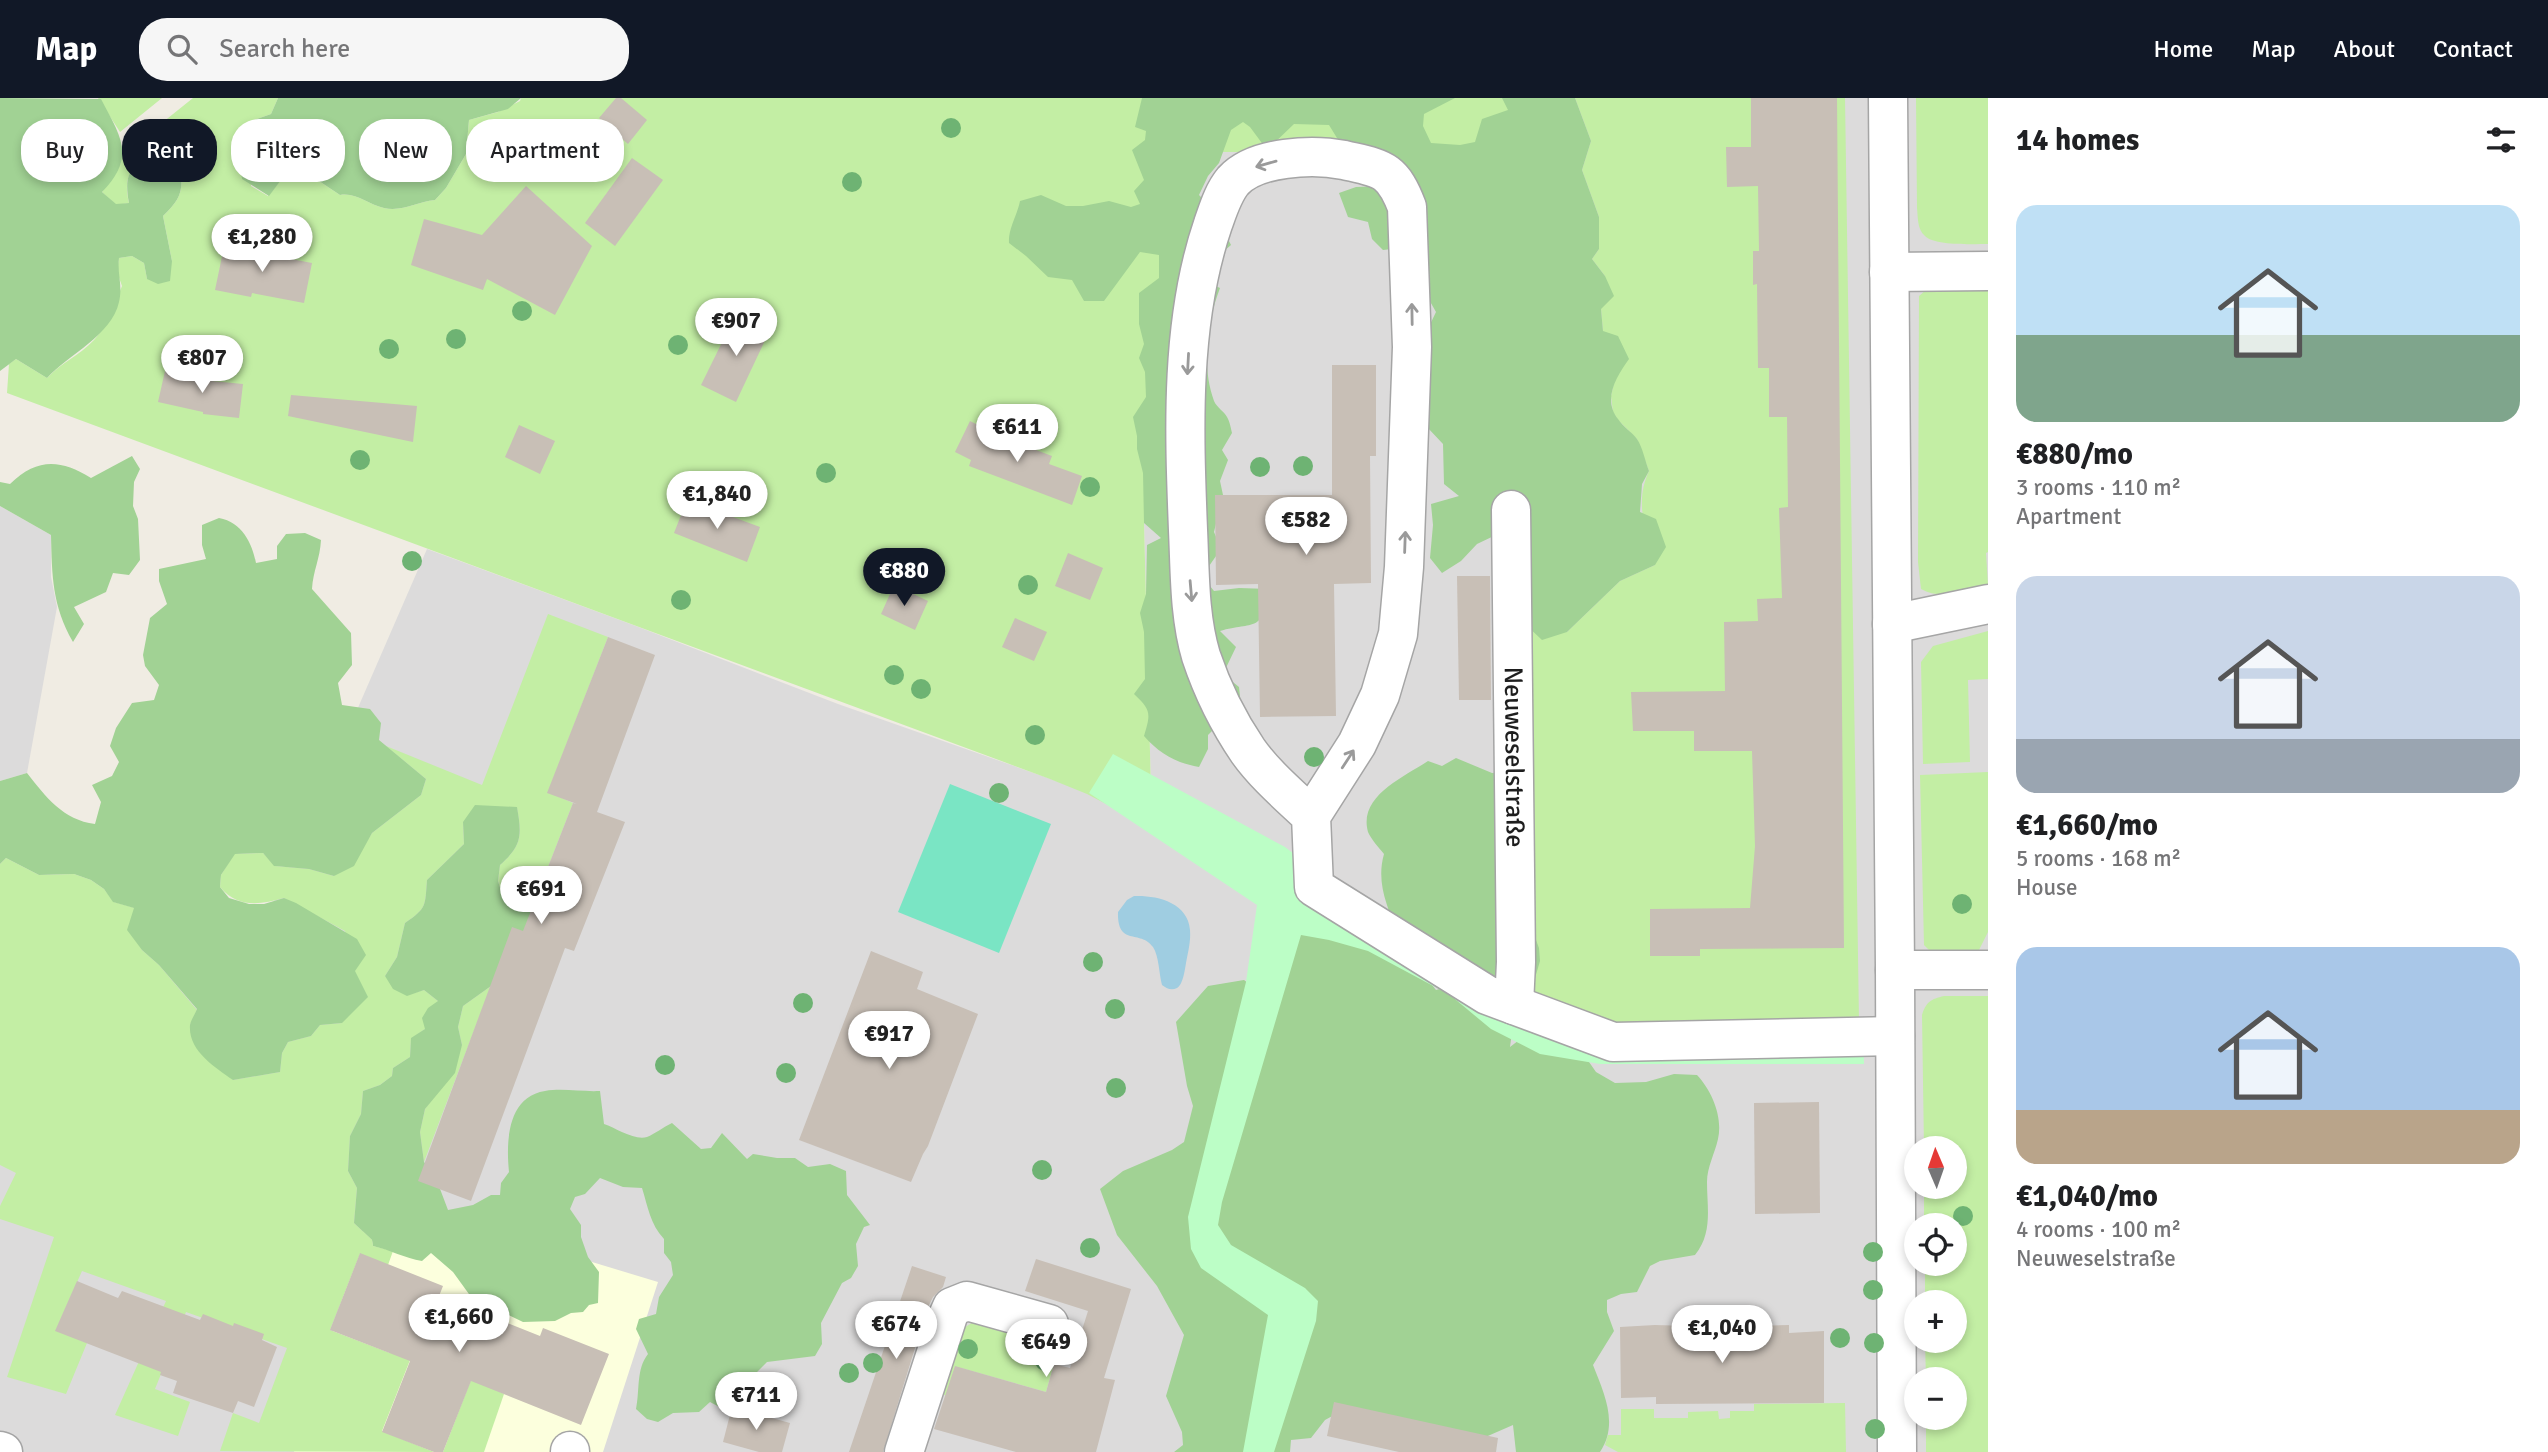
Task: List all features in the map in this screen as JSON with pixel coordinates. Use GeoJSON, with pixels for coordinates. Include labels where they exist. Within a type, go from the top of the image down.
{"type":"FeatureCollection","features":[{"type":"Feature","properties":{"kind":"street"},"geometry":{"type":"LineString","coordinates":[[1888,98],[1897,1452]]}},
{"type":"Feature","properties":{"kind":"street"},"geometry":{"type":"LineString","coordinates":[[1311,816],[1249,753],[1222,706],[1201,655],[1190,580],[1185,462],[1188,356],[1196,287],[1220,203],[1234,181],[1255,167],[1286,158],[1334,158],[1381,169],[1399,185],[1407,206],[1412,347],[1404,566],[1398,634],[1380,695],[1357,744],[1311,816],[1314,887],[1487,996],[1613,1042],[1895,1036]]}},
{"type":"Feature","properties":{"kind":"street"},"geometry":{"type":"LineString","coordinates":[[1889,272],[1988,271]]}},
{"type":"Feature","properties":{"kind":"street","name":"Neuweselstraße"},"geometry":{"type":"LineString","coordinates":[[1511,510],[1516,961],[1514,1005]]}},
{"type":"Feature","properties":{"kind":"street"},"geometry":{"type":"LineString","coordinates":[[1892,624],[1988,604]]}},
{"type":"Feature","properties":{"kind":"street"},"geometry":{"type":"LineString","coordinates":[[1895,970],[1988,970]]}},
{"type":"Feature","properties":{"kind":"street"},"geometry":{"type":"LineString","coordinates":[[904,1452],[952,1307],[967,1301],[1049,1324]]}},
{"type":"Feature","properties":{"kind":"shaded area"},"geometry":{"type":"Polygon","coordinates":[[[1515,98],[1988,98],[1988,1452],[11,1452],[0,1449],[0,900],[247,963],[427,549],[838,704],[1088,792],[1152,829],[1144,523],[1184,152],[1463,151],[1515,98]]]}},
{"type":"Feature","properties":{"kind":"shaded area"},"geometry":{"type":"Polygon","coordinates":[[[0,506],[51,535],[51,577],[57,607],[27,773],[0,781],[0,506]]]}},
{"type":"Feature","properties":{"kind":"shaded area"},"geometry":{"type":"Polygon","coordinates":[[[374,1196],[658,1282],[603,1452],[294,1452],[374,1196]]]}},
{"type":"Feature","properties":{"kind":"green space"},"geometry":{"type":"Polygon","coordinates":[[[0,98],[101,99],[122,146],[119,167],[102,192],[116,204],[129,203],[127,182],[181,182],[179,194],[163,216],[172,261],[170,281],[158,284],[147,279],[144,263],[132,256],[119,258],[119,302],[115,314],[99,334],[47,378],[16,359],[0,371],[0,98]]]}},
{"type":"Feature","properties":{"kind":"green space"},"geometry":{"type":"Polygon","coordinates":[[[98,98],[162,98],[136,119],[122,119],[120,132],[98,98]]]}},
{"type":"Feature","properties":{"kind":"green space"},"geometry":{"type":"Polygon","coordinates":[[[193,98],[278,98],[271,114],[257,119],[231,119],[231,182],[251,182],[251,186],[268,196],[279,182],[320,182],[340,195],[352,195],[391,209],[435,200],[452,182],[466,154],[466,182],[624,182],[624,119],[473,119],[498,112],[521,98],[1515,98],[1515,152],[1184,152],[1144,523],[1152,828],[1087,794],[1050,779],[7,393],[9,364],[16,359],[47,378],[99,334],[122,286],[117,272],[119,258],[132,256],[144,263],[147,279],[172,261],[163,216],[179,194],[181,182],[217,182],[217,119],[167,119],[193,98]]]}},
{"type":"Feature","properties":{"kind":"green space"},"geometry":{"type":"Polygon","coordinates":[[[278,98],[521,98],[508,109],[466,119],[466,154],[452,178],[452,119],[359,119],[359,182],[450,182],[435,200],[391,209],[352,195],[340,195],[320,182],[345,182],[345,119],[257,119],[271,114],[278,98]]]}},
{"type":"Feature","properties":{"kind":"green space"},"geometry":{"type":"Polygon","coordinates":[[[1142,98],[1455,98],[1424,114],[1423,126],[1431,143],[1460,145],[1475,142],[1482,119],[1508,110],[1502,98],[1575,98],[1591,141],[1582,170],[1599,217],[1599,249],[1592,259],[1605,276],[1614,296],[1601,309],[1603,331],[1618,336],[1629,359],[1616,380],[1611,404],[1622,425],[1639,443],[1649,471],[1642,484],[1640,512],[1656,519],[1666,547],[1655,565],[1620,581],[1567,632],[1542,640],[1523,622],[1498,534],[1477,544],[1461,561],[1442,573],[1430,558],[1433,525],[1431,504],[1459,496],[1444,484],[1443,444],[1427,427],[1424,337],[1436,312],[1423,289],[1419,246],[1383,250],[1372,239],[1368,222],[1348,217],[1339,193],[1356,187],[1383,186],[1345,151],[1329,125],[1294,124],[1267,150],[1243,122],[1231,130],[1219,163],[1208,176],[1199,195],[1213,209],[1231,245],[1216,258],[1211,284],[1220,288],[1209,329],[1207,358],[1214,401],[1227,417],[1232,433],[1222,450],[1228,460],[1220,481],[1223,495],[1214,532],[1221,549],[1202,576],[1214,591],[1269,589],[1264,613],[1260,619],[1249,625],[1220,631],[1236,647],[1223,674],[1239,687],[1242,715],[1216,727],[1208,735],[1208,749],[1199,767],[1162,753],[1144,736],[1148,712],[1134,694],[1145,679],[1144,632],[1140,613],[1146,594],[1147,545],[1161,538],[1144,523],[1143,473],[1133,417],[1146,397],[1145,372],[1139,358],[1144,344],[1139,324],[1139,293],[1159,278],[1159,255],[1140,252],[1104,301],[1084,301],[1072,280],[1048,277],[1009,243],[1020,201],[1041,195],[1066,206],[1109,201],[1131,207],[1140,204],[1134,191],[1144,180],[1132,150],[1145,140],[1146,131],[1135,127],[1142,98]]]}},
{"type":"Feature","properties":{"kind":"green space"},"geometry":{"type":"Polygon","coordinates":[[[1575,98],[1845,98],[1859,1021],[1612,1027],[1534,996],[1528,627],[1567,632],[1620,581],[1655,565],[1642,506],[1642,495],[1649,471],[1637,439],[1613,412],[1611,396],[1615,379],[1603,331],[1601,309],[1605,276],[1592,259],[1599,249],[1599,217],[1582,170],[1591,141],[1575,98]]]}},
{"type":"Feature","properties":{"kind":"green space"},"geometry":{"type":"Polygon","coordinates":[[[1916,98],[1988,98],[1988,244],[1937,241],[1925,236],[1921,230],[1917,208],[1916,98]]]}},
{"type":"Feature","properties":{"kind":"green space"},"geometry":{"type":"Polygon","coordinates":[[[122,155],[122,182],[127,182],[129,203],[116,205],[102,192],[120,165],[122,155]]]}},
{"type":"Feature","properties":{"kind":"green space"},"geometry":{"type":"Polygon","coordinates":[[[247,182],[280,182],[269,196],[247,182]]]}},
{"type":"Feature","properties":{"kind":"green space"},"geometry":{"type":"Polygon","coordinates":[[[1988,286],[1988,585],[1937,594],[1921,589],[1918,562],[1919,296],[1926,290],[1988,286]]]}},
{"type":"Feature","properties":{"kind":"green space"},"geometry":{"type":"Polygon","coordinates":[[[132,456],[140,469],[134,482],[133,506],[138,519],[140,560],[129,575],[113,573],[106,592],[74,607],[84,624],[73,642],[57,603],[51,535],[0,506],[0,482],[10,484],[30,469],[49,464],[69,467],[91,478],[132,456]]]}},
{"type":"Feature","properties":{"kind":"green space"},"geometry":{"type":"Polygon","coordinates":[[[219,518],[234,524],[245,534],[256,563],[277,559],[277,546],[286,534],[305,533],[321,540],[312,589],[351,633],[352,665],[338,683],[342,705],[370,709],[381,723],[379,740],[426,779],[421,795],[372,833],[354,866],[334,876],[309,869],[274,866],[263,853],[235,854],[221,875],[220,887],[229,898],[249,904],[264,904],[284,898],[357,939],[366,955],[355,971],[368,997],[342,1023],[320,1025],[311,1036],[288,1042],[282,1053],[280,1072],[233,1080],[218,1070],[193,1043],[190,1025],[197,1009],[127,930],[134,908],[113,902],[104,889],[91,880],[74,874],[39,875],[6,858],[0,864],[0,781],[27,773],[48,799],[64,812],[84,822],[95,824],[101,802],[92,785],[112,776],[119,762],[110,746],[116,728],[132,703],[154,700],[159,685],[145,666],[143,655],[150,618],[167,604],[159,581],[159,569],[206,559],[202,545],[202,525],[219,518]]]}},
{"type":"Feature","properties":{"kind":"green space"},"geometry":{"type":"Polygon","coordinates":[[[548,614],[608,637],[548,792],[573,803],[531,911],[528,903],[503,898],[498,881],[500,865],[513,852],[519,840],[517,808],[463,822],[464,844],[427,880],[423,906],[405,923],[397,957],[385,976],[407,995],[424,990],[438,1001],[425,1029],[411,1039],[410,1057],[393,1068],[392,1076],[380,1085],[363,1091],[361,1114],[350,1136],[348,1171],[357,1188],[354,1223],[372,1240],[373,1246],[393,1251],[388,1265],[360,1254],[330,1330],[390,1353],[412,1355],[382,1431],[434,1452],[220,1451],[233,1413],[259,1423],[287,1348],[186,1312],[155,1389],[190,1402],[178,1436],[115,1415],[166,1301],[82,1271],[56,1330],[87,1343],[66,1394],[7,1377],[54,1237],[0,1219],[0,1206],[16,1173],[0,1165],[0,864],[6,858],[39,875],[74,874],[91,880],[104,889],[114,902],[135,908],[132,920],[142,950],[159,965],[197,1010],[190,1025],[233,1080],[280,1072],[282,1053],[288,1042],[311,1036],[320,1025],[342,1023],[355,970],[345,931],[284,898],[258,903],[234,899],[220,887],[221,875],[234,854],[263,853],[275,866],[309,869],[334,876],[364,846],[372,833],[421,795],[426,779],[386,746],[482,785],[548,614]]]}},
{"type":"Feature","properties":{"kind":"green space"},"geometry":{"type":"Polygon","coordinates":[[[1988,631],[1988,679],[1968,680],[1970,762],[1923,764],[1921,662],[1933,646],[1988,631]]]}},
{"type":"Feature","properties":{"kind":"green space"},"geometry":{"type":"Polygon","coordinates":[[[1113,754],[1285,847],[1359,903],[1485,973],[1627,1032],[1863,1030],[1864,1064],[1600,1064],[1540,1054],[1491,1029],[1450,995],[1368,951],[1301,935],[1222,1202],[1218,1225],[1231,1245],[1305,1288],[1318,1301],[1316,1321],[1274,1452],[1243,1452],[1268,1315],[1201,1268],[1191,1249],[1188,1217],[1246,982],[1257,905],[1089,793],[1113,754]]]}},
{"type":"Feature","properties":{"kind":"green space"},"geometry":{"type":"Polygon","coordinates":[[[1456,758],[1492,773],[1507,772],[1525,911],[1539,948],[1540,961],[1533,985],[1524,994],[1397,931],[1386,903],[1381,874],[1384,854],[1368,832],[1370,808],[1385,789],[1428,761],[1442,766],[1456,758]]]}},
{"type":"Feature","properties":{"kind":"green space"},"geometry":{"type":"Polygon","coordinates":[[[1988,772],[1988,932],[1978,952],[1929,950],[1924,945],[1920,775],[1988,772]]]}},
{"type":"Feature","properties":{"kind":"green space"},"geometry":{"type":"Polygon","coordinates":[[[950,784],[1051,824],[999,953],[898,912],[950,784]]]}},
{"type":"Feature","properties":{"kind":"green space"},"geometry":{"type":"Polygon","coordinates":[[[475,805],[517,807],[519,839],[513,852],[500,865],[498,881],[503,898],[518,898],[528,903],[536,926],[491,986],[463,1006],[458,1027],[462,1045],[455,1073],[425,1109],[420,1132],[424,1162],[437,1181],[448,1210],[473,1205],[491,1195],[500,1195],[501,1183],[509,1172],[509,1135],[516,1111],[532,1095],[566,1090],[600,1091],[604,1124],[631,1136],[647,1137],[672,1123],[701,1149],[711,1148],[722,1133],[747,1159],[753,1154],[795,1158],[808,1167],[830,1164],[846,1171],[847,1195],[870,1225],[864,1227],[856,1244],[858,1266],[851,1278],[842,1283],[821,1323],[822,1344],[815,1356],[767,1362],[753,1376],[755,1389],[744,1404],[727,1411],[710,1402],[699,1412],[673,1413],[658,1422],[647,1419],[636,1409],[640,1373],[648,1354],[636,1329],[639,1319],[656,1314],[659,1297],[673,1275],[671,1262],[664,1253],[664,1239],[652,1221],[642,1188],[623,1187],[600,1178],[585,1194],[575,1197],[570,1209],[581,1225],[581,1237],[588,1257],[599,1272],[598,1303],[589,1305],[583,1312],[571,1313],[555,1321],[523,1322],[474,1301],[453,1272],[431,1253],[422,1261],[373,1246],[372,1240],[354,1223],[357,1188],[348,1171],[350,1136],[361,1114],[363,1091],[380,1085],[392,1076],[393,1068],[410,1057],[411,1038],[425,1029],[422,1018],[428,1008],[438,1001],[424,990],[407,996],[393,989],[385,976],[397,957],[405,923],[424,906],[427,880],[464,844],[463,822],[475,805]]]}},
{"type":"Feature","properties":{"kind":"green space"},"geometry":{"type":"Polygon","coordinates":[[[1303,923],[1422,972],[1436,990],[1455,985],[1513,1025],[1510,1047],[1523,1037],[1580,1049],[1596,1072],[1615,1083],[1646,1082],[1674,1074],[1697,1075],[1707,1089],[1718,1113],[1719,1131],[1707,1176],[1707,1229],[1695,1255],[1660,1261],[1650,1266],[1637,1292],[1621,1294],[1607,1300],[1607,1312],[1614,1331],[1593,1365],[1605,1397],[1609,1420],[1606,1441],[1600,1452],[1516,1452],[1513,1425],[1474,1442],[1336,1414],[1325,1420],[1311,1438],[1291,1440],[1290,1452],[1174,1452],[1183,1445],[1182,1432],[1166,1396],[1184,1335],[1157,1286],[1117,1235],[1100,1189],[1123,1171],[1184,1142],[1193,1106],[1176,1022],[1208,986],[1244,980],[1256,989],[1303,923]]]}},
{"type":"Feature","properties":{"kind":"green space"},"geometry":{"type":"Polygon","coordinates":[[[491,986],[424,1162],[420,1132],[425,1109],[438,1091],[462,1045],[458,1027],[463,1006],[491,986]]]}},
{"type":"Feature","properties":{"kind":"green space"},"geometry":{"type":"Polygon","coordinates":[[[1988,996],[1988,1452],[1926,1452],[1926,1430],[1967,1430],[1967,1367],[1926,1367],[1925,1353],[1967,1353],[1967,1290],[1925,1290],[1925,1276],[1967,1276],[1967,1213],[1924,1213],[1924,1199],[1967,1199],[1967,1136],[1924,1136],[1922,1015],[1925,1007],[1936,998],[1988,996]]]}},
{"type":"Feature","properties":{"kind":"green space"},"geometry":{"type":"Polygon","coordinates":[[[975,1321],[1010,1334],[1015,1332],[1037,1343],[1041,1353],[1054,1364],[1046,1392],[961,1368],[949,1396],[944,1395],[943,1391],[962,1340],[962,1329],[975,1321]]]}},
{"type":"Feature","properties":{"kind":"green space"},"geometry":{"type":"Polygon","coordinates":[[[472,1377],[504,1394],[484,1452],[443,1452],[472,1377]]]}},
{"type":"Feature","properties":{"kind":"green space"},"geometry":{"type":"Polygon","coordinates":[[[1845,1403],[1846,1452],[1618,1452],[1605,1445],[1608,1435],[1621,1435],[1621,1409],[1654,1409],[1654,1418],[1688,1418],[1688,1412],[1718,1411],[1719,1419],[1730,1418],[1730,1411],[1754,1411],[1754,1404],[1845,1403]]]}},
{"type":"Feature","properties":{"kind":"water"},"geometry":{"type":"Polygon","coordinates":[[[1134,896],[1170,902],[1184,913],[1188,920],[1189,946],[1181,984],[1177,988],[1171,989],[1162,985],[1153,947],[1121,930],[1118,912],[1127,900],[1134,896]]]}},
{"type":"Feature","properties":{"kind":"building"},"geometry":{"type":"Polygon","coordinates":[[[616,98],[621,98],[647,120],[628,144],[624,140],[624,119],[599,118],[616,98]]]}},
{"type":"Feature","properties":{"kind":"building"},"geometry":{"type":"Polygon","coordinates":[[[1751,98],[1837,98],[1844,948],[1700,949],[1700,956],[1650,956],[1650,909],[1750,908],[1755,846],[1752,751],[1694,751],[1694,731],[1633,731],[1631,692],[1725,691],[1724,622],[1758,621],[1757,599],[1782,598],[1779,508],[1788,507],[1787,417],[1769,417],[1769,368],[1758,368],[1757,284],[1753,285],[1753,251],[1759,251],[1758,186],[1727,187],[1726,147],[1751,147],[1751,98]]]}},
{"type":"Feature","properties":{"kind":"building"},"geometry":{"type":"Polygon","coordinates":[[[632,158],[663,180],[615,246],[585,223],[615,182],[624,182],[624,169],[632,158]]]}},
{"type":"Feature","properties":{"kind":"building"},"geometry":{"type":"Polygon","coordinates":[[[526,186],[592,246],[555,315],[487,279],[483,290],[411,265],[424,219],[482,235],[526,186]]]}},
{"type":"Feature","properties":{"kind":"building"},"geometry":{"type":"Polygon","coordinates":[[[225,242],[260,249],[260,253],[312,263],[304,303],[252,293],[251,297],[215,290],[225,242]]]}},
{"type":"Feature","properties":{"kind":"building"},"geometry":{"type":"Polygon","coordinates":[[[737,312],[769,332],[736,402],[701,385],[737,312]]]}},
{"type":"Feature","properties":{"kind":"building"},"geometry":{"type":"Polygon","coordinates":[[[1332,365],[1376,365],[1376,456],[1370,456],[1371,583],[1334,584],[1336,716],[1260,717],[1258,584],[1216,585],[1215,495],[1332,495],[1332,365]]]}},
{"type":"Feature","properties":{"kind":"building"},"geometry":{"type":"Polygon","coordinates":[[[165,371],[202,380],[243,384],[239,418],[203,414],[158,402],[165,371]]]}},
{"type":"Feature","properties":{"kind":"building"},"geometry":{"type":"Polygon","coordinates":[[[291,395],[417,406],[413,442],[288,416],[291,395]]]}},
{"type":"Feature","properties":{"kind":"building"},"geometry":{"type":"Polygon","coordinates":[[[970,421],[1004,438],[1052,456],[1049,464],[1082,476],[1072,505],[969,466],[971,460],[955,452],[970,421]]]}},
{"type":"Feature","properties":{"kind":"building"},"geometry":{"type":"Polygon","coordinates":[[[519,425],[555,441],[540,474],[505,457],[519,425]]]}},
{"type":"Feature","properties":{"kind":"building"},"geometry":{"type":"Polygon","coordinates":[[[687,500],[760,527],[747,562],[674,533],[687,500]]]}},
{"type":"Feature","properties":{"kind":"building"},"geometry":{"type":"Polygon","coordinates":[[[1068,553],[1103,568],[1090,600],[1055,586],[1068,553]]]}},
{"type":"Feature","properties":{"kind":"building"},"geometry":{"type":"Polygon","coordinates":[[[1457,576],[1490,576],[1491,700],[1459,700],[1457,576]]]}},
{"type":"Feature","properties":{"kind":"building"},"geometry":{"type":"Polygon","coordinates":[[[894,585],[928,601],[915,630],[881,614],[894,585]]]}},
{"type":"Feature","properties":{"kind":"building"},"geometry":{"type":"Polygon","coordinates":[[[1015,618],[1047,632],[1034,661],[1002,647],[1015,618]]]}},
{"type":"Feature","properties":{"kind":"building"},"geometry":{"type":"Polygon","coordinates":[[[608,637],[655,655],[597,812],[625,822],[574,951],[565,948],[471,1201],[418,1181],[512,927],[523,931],[573,803],[577,804],[547,793],[608,637]]]}},
{"type":"Feature","properties":{"kind":"building"},"geometry":{"type":"Polygon","coordinates":[[[871,951],[923,972],[917,989],[978,1014],[928,1146],[911,1182],[799,1140],[871,951]]]}},
{"type":"Feature","properties":{"kind":"building"},"geometry":{"type":"Polygon","coordinates":[[[1819,1102],[1820,1213],[1755,1214],[1754,1103],[1819,1102]]]}},
{"type":"Feature","properties":{"kind":"building"},"geometry":{"type":"Polygon","coordinates":[[[360,1253],[443,1286],[439,1296],[540,1336],[543,1328],[609,1354],[581,1425],[471,1381],[443,1452],[434,1452],[382,1432],[410,1361],[330,1330],[360,1253]]]}},
{"type":"Feature","properties":{"kind":"building"},"geometry":{"type":"Polygon","coordinates":[[[1036,1259],[1131,1289],[1104,1378],[1115,1380],[1096,1452],[1016,1452],[934,1429],[955,1366],[1046,1392],[1054,1364],[1070,1368],[1088,1311],[1025,1291],[1036,1259]]]}},
{"type":"Feature","properties":{"kind":"building"},"geometry":{"type":"Polygon","coordinates":[[[912,1266],[946,1277],[943,1287],[933,1297],[927,1309],[883,1452],[849,1452],[912,1266]]]}},
{"type":"Feature","properties":{"kind":"building"},"geometry":{"type":"Polygon","coordinates":[[[77,1281],[118,1298],[122,1291],[200,1320],[203,1314],[264,1334],[262,1340],[277,1347],[254,1407],[238,1401],[233,1413],[173,1393],[177,1381],[160,1375],[161,1372],[55,1331],[77,1281]]]}},
{"type":"Feature","properties":{"kind":"building"},"geometry":{"type":"Polygon","coordinates":[[[1789,1325],[1789,1333],[1824,1331],[1824,1403],[1656,1404],[1656,1397],[1621,1398],[1620,1327],[1789,1325]]]}},
{"type":"Feature","properties":{"kind":"building"},"geometry":{"type":"Polygon","coordinates":[[[1334,1402],[1498,1438],[1496,1452],[1399,1452],[1327,1436],[1334,1402]]]}},
{"type":"Feature","properties":{"kind":"building"},"geometry":{"type":"Polygon","coordinates":[[[732,1407],[790,1423],[782,1452],[759,1452],[723,1442],[732,1407]]]}}]}
